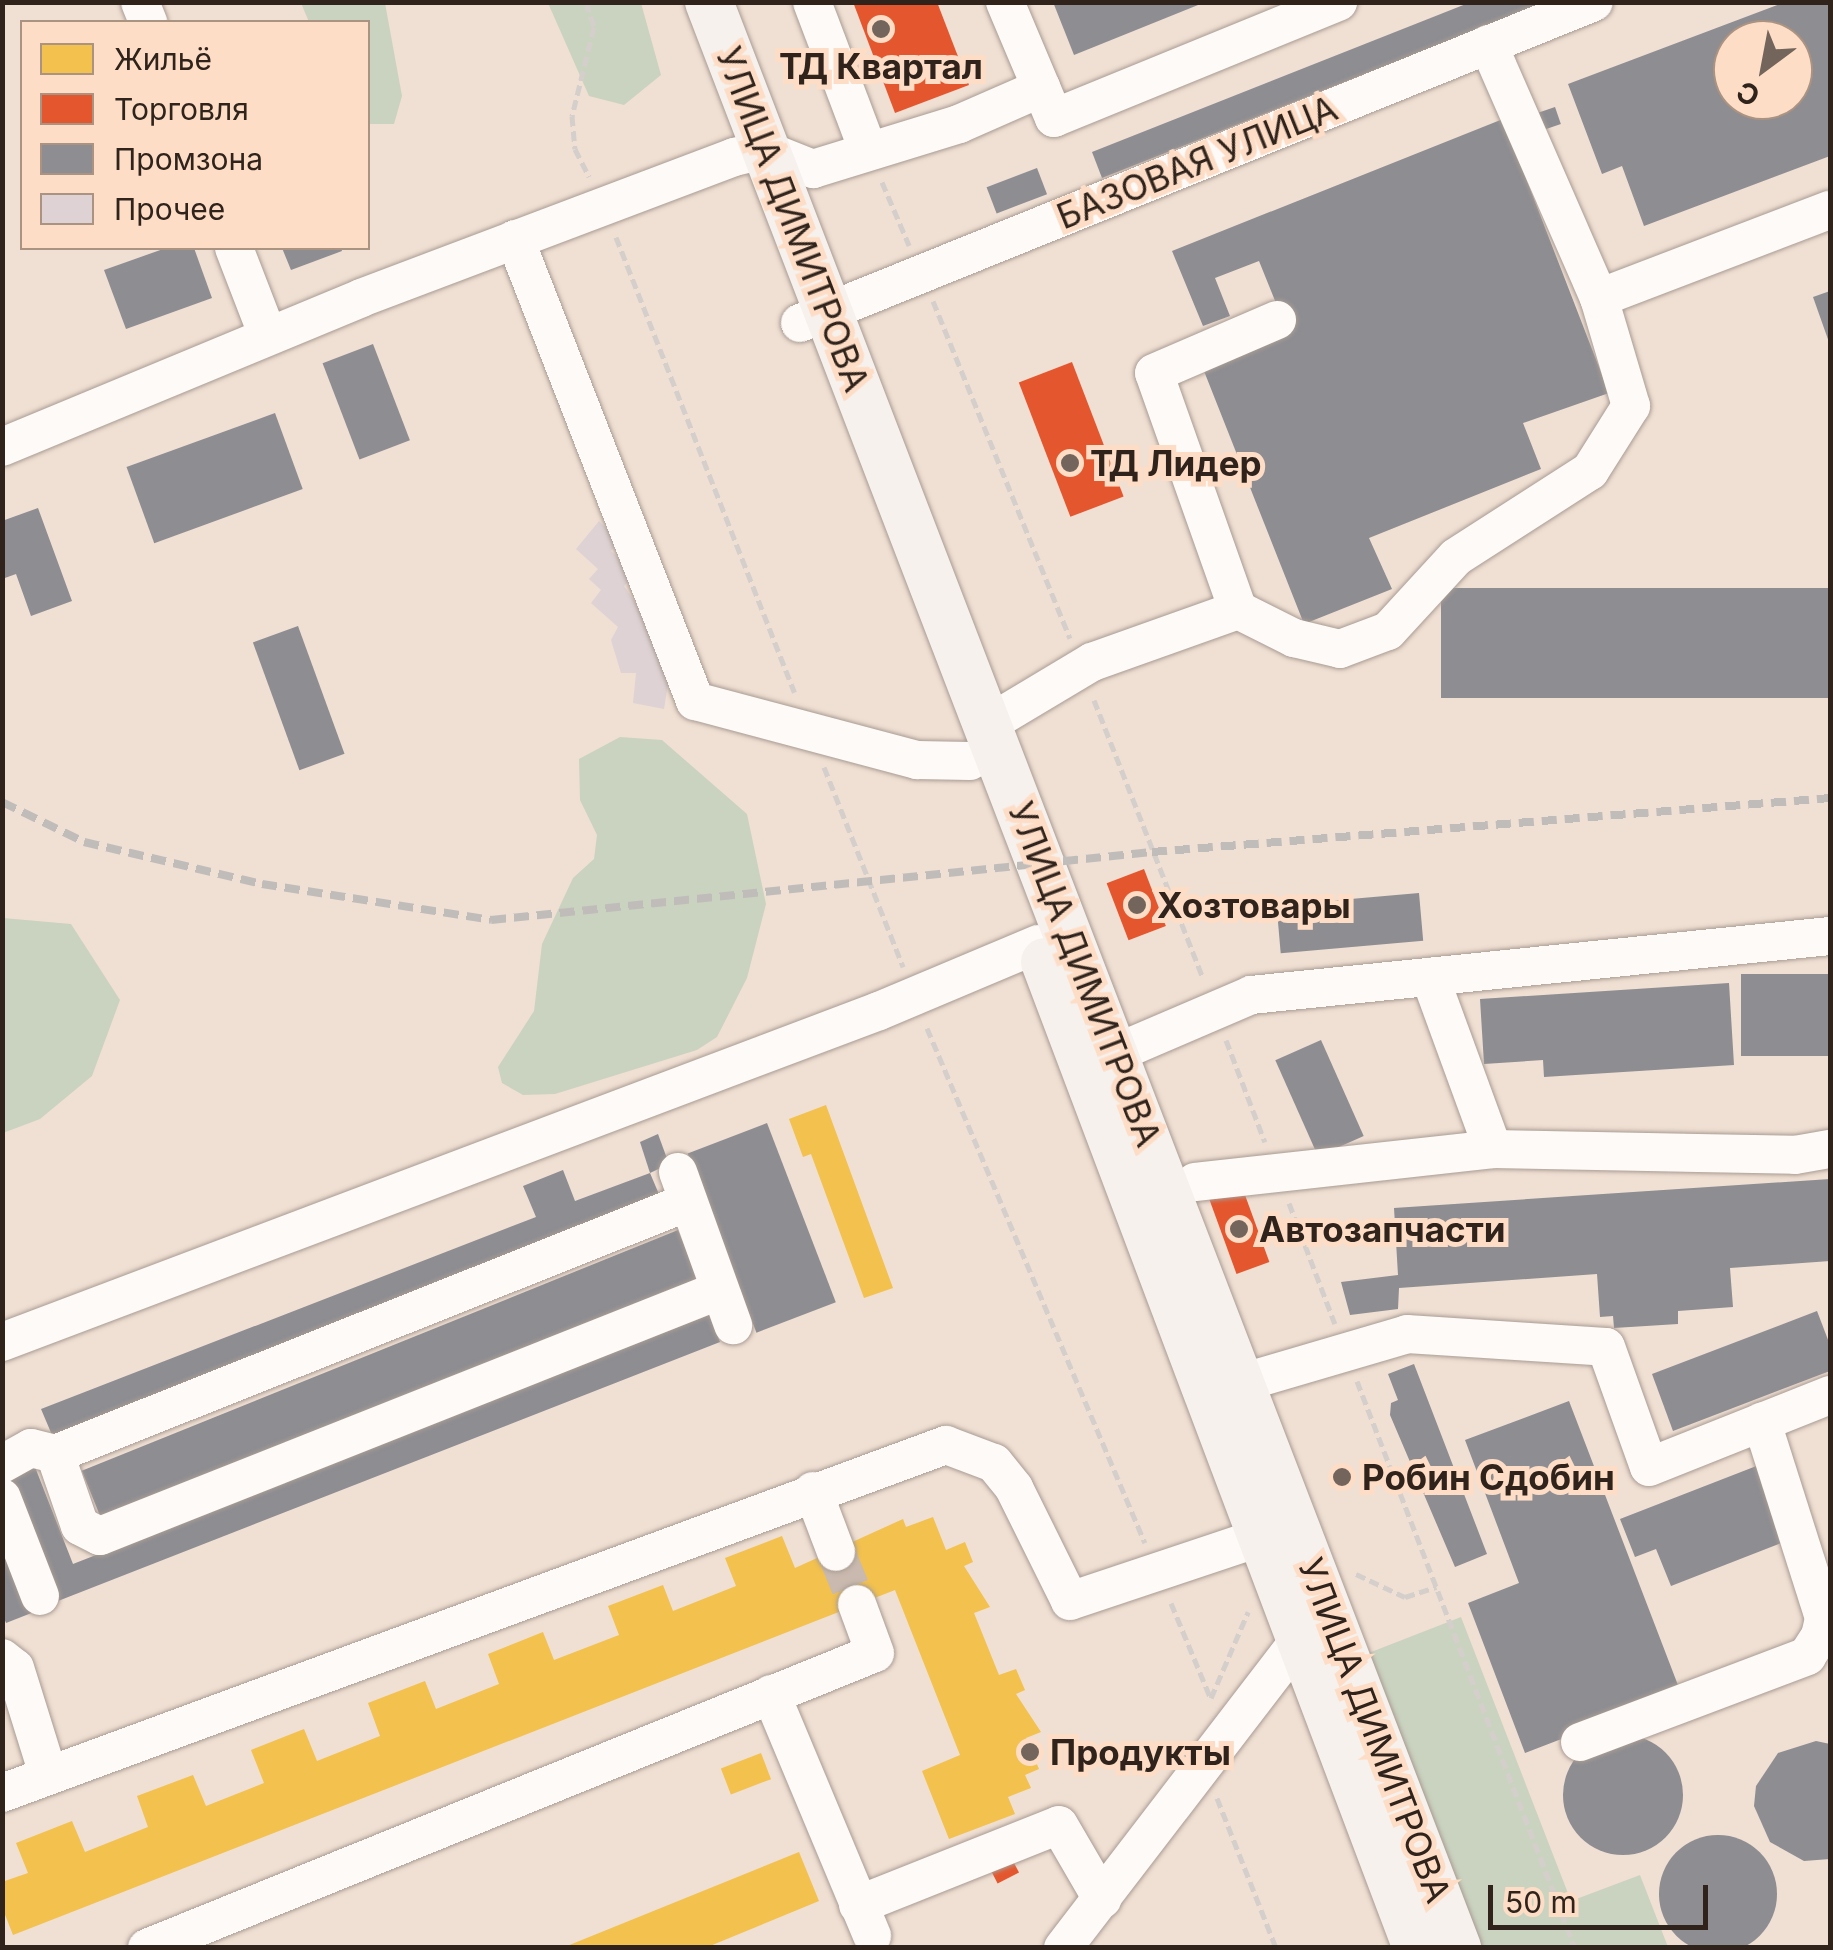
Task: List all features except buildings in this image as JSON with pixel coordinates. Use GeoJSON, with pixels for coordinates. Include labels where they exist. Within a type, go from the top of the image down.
{"type":"FeatureCollection","features":[{"type":"Feature","properties":{"kind":"main road","name":"УЛИЦА ДИМИТРОВА"},"geometry":{"type":"LineString","coordinates":[[676,2],[750,154],[980,742],[1116,1052],[1241,1383],[1417,1948]]}},
{"type":"Feature","properties":{"kind":"main road","name":"УЛИЦА ДИМИТРОВА"},"geometry":{"type":"LineString","coordinates":[[709,2],[750,154]]}},
{"type":"Feature","properties":{"kind":"main road","name":"УЛИЦА ДИМИТРОВА"},"geometry":{"type":"LineString","coordinates":[[980,742],[1038,944],[1264,1536],[1318,1629],[1457,1948]]}},
{"type":"Feature","properties":{"kind":"street"},"geometry":{"type":"LineString","coordinates":[[812,2],[868,150]]}},
{"type":"Feature","properties":{"kind":"street"},"geometry":{"type":"LineString","coordinates":[[1005,2],[1054,118],[1338,2]]}},
{"type":"Feature","properties":{"kind":"street","name":"БАЗОВАЯ УЛИЦА"},"geometry":{"type":"LineString","coordinates":[[814,317],[1594,2]]}},
{"type":"Feature","properties":{"kind":"street"},"geometry":{"type":"LineString","coordinates":[[1277,320],[1154,373],[1238,610],[1294,638],[1340,649],[1388,631],[1456,557],[1590,470],[1631,406],[1599,298],[1488,44]]}},
{"type":"Feature","properties":{"kind":"street"},"geometry":{"type":"LineString","coordinates":[[2,447],[268,336],[603,204],[750,154],[813,169],[959,124],[1041,88]]}},
{"type":"Feature","properties":{"kind":"street"},"geometry":{"type":"LineString","coordinates":[[1599,298],[1830,210]]}},
{"type":"Feature","properties":{"kind":"street"},"geometry":{"type":"LineString","coordinates":[[515,239],[695,700],[916,760],[980,742],[1082,668],[1238,610]]}},
{"type":"Feature","properties":{"kind":"street"},"geometry":{"type":"LineString","coordinates":[[235,250],[268,336]]}},
{"type":"Feature","properties":{"kind":"street"},"geometry":{"type":"LineString","coordinates":[[1116,1052],[1252,995],[1830,936]]}},
{"type":"Feature","properties":{"kind":"street"},"geometry":{"type":"LineString","coordinates":[[2,1342],[914,996],[1038,944]]}},
{"type":"Feature","properties":{"kind":"street"},"geometry":{"type":"LineString","coordinates":[[1430,977],[1494,1148]]}},
{"type":"Feature","properties":{"kind":"street"},"geometry":{"type":"LineString","coordinates":[[1196,1182],[1494,1148],[1795,1155],[1830,1149]]}},
{"type":"Feature","properties":{"kind":"street"},"geometry":{"type":"LineString","coordinates":[[2,1464],[31,1448],[55,1454],[683,1187],[726,1307],[100,1536],[80,1526],[55,1454]]}},
{"type":"Feature","properties":{"kind":"street"},"geometry":{"type":"LineString","coordinates":[[1241,1383],[1407,1334],[1606,1347],[1649,1466],[1830,1395]]}},
{"type":"Feature","properties":{"kind":"street"},"geometry":{"type":"LineString","coordinates":[[1580,1742],[1807,1656],[1820,1636],[1824,1618],[1762,1422]]}},
{"type":"Feature","properties":{"kind":"street"},"geometry":{"type":"LineString","coordinates":[[2,1793],[915,1452],[946,1445],[971,1450],[994,1463],[1014,1488],[1070,1601],[1264,1536]]}},
{"type":"Feature","properties":{"kind":"street"},"geometry":{"type":"LineString","coordinates":[[813,1491],[836,1552]]}},
{"type":"Feature","properties":{"kind":"street"},"geometry":{"type":"LineString","coordinates":[[2,1498],[40,1596]]}},
{"type":"Feature","properties":{"kind":"street"},"geometry":{"type":"LineString","coordinates":[[148,1948],[875,1653],[857,1604]]}},
{"type":"Feature","properties":{"kind":"street"},"geometry":{"type":"LineString","coordinates":[[1063,1948],[1318,1629]]}},
{"type":"Feature","properties":{"kind":"street"},"geometry":{"type":"LineString","coordinates":[[2,1658],[15,1668],[48,1774]]}},
{"type":"Feature","properties":{"kind":"street"},"geometry":{"type":"LineString","coordinates":[[771,1694],[865,1934],[1059,1824],[1102,1899]]}},
{"type":"Feature","properties":{"kind":"path"},"geometry":{"type":"LineString","coordinates":[[586,2],[594,27],[572,116],[574,149],[603,204],[914,996],[1211,1698]]}},
{"type":"Feature","properties":{"kind":"path"},"geometry":{"type":"LineString","coordinates":[[868,150],[1082,668],[1574,1948]]}},
{"type":"Feature","properties":{"kind":"path"},"geometry":{"type":"LineString","coordinates":[[1346,1570],[1404,1597],[1436,1587]]}},
{"type":"Feature","properties":{"kind":"path"},"geometry":{"type":"LineString","coordinates":[[1250,1608],[1211,1698],[1205,1768],[1276,1948]]}},
{"type":"Feature","properties":{"kind":"green space"},"geometry":{"type":"Polygon","coordinates":[[[301,3],[385,3],[402,96],[394,124],[370,124],[370,20],[308,20],[301,3]]]}},
{"type":"Feature","properties":{"kind":"green space"},"geometry":{"type":"Polygon","coordinates":[[[548,3],[641,3],[661,75],[624,105],[589,96],[548,3]]]}},
{"type":"Feature","properties":{"kind":"green space"},"geometry":{"type":"Polygon","coordinates":[[[620,737],[662,740],[747,814],[766,904],[747,978],[717,1037],[697,1050],[555,1094],[523,1095],[502,1083],[498,1067],[534,1011],[542,944],[573,878],[594,859],[597,835],[580,800],[579,759],[620,737]]]}},
{"type":"Feature","properties":{"kind":"green space"},"geometry":{"type":"Polygon","coordinates":[[[3,918],[71,924],[120,1000],[92,1076],[40,1119],[3,1133],[3,918]]]}},
{"type":"Feature","properties":{"kind":"green space"},"geometry":{"type":"Polygon","coordinates":[[[1461,1617],[1571,1901],[1640,1875],[1668,1947],[1480,1947],[1366,1654],[1461,1617]]]}},
{"type":"Feature","properties":{"kind":"tunnel"},"geometry":{"type":"LineString","coordinates":[[836,1552],[857,1604]]}},
{"type":"Feature","properties":{"kind":"railway"},"geometry":{"type":"LineString","coordinates":[[2,802],[84,842],[262,884],[491,920],[1152,852],[1830,798]]}},
{"type":"Feature","properties":{"kind":"place","name":"ТД Квартал"},"geometry":{"type":"Point","coordinates":[881,29]}},
{"type":"Feature","properties":{"kind":"place","name":"ТД Лидер"},"geometry":{"type":"Point","coordinates":[1070,463]}},
{"type":"Feature","properties":{"kind":"place","name":"Хозтовары"},"geometry":{"type":"Point","coordinates":[1137,905]}},
{"type":"Feature","properties":{"kind":"place","name":"Автозапчасти"},"geometry":{"type":"Point","coordinates":[1239,1229]}},
{"type":"Feature","properties":{"kind":"place","name":"Робин Сдобин"},"geometry":{"type":"Point","coordinates":[1342,1477]}},
{"type":"Feature","properties":{"kind":"place","name":"Продукты"},"geometry":{"type":"Point","coordinates":[1030,1752]}}]}
